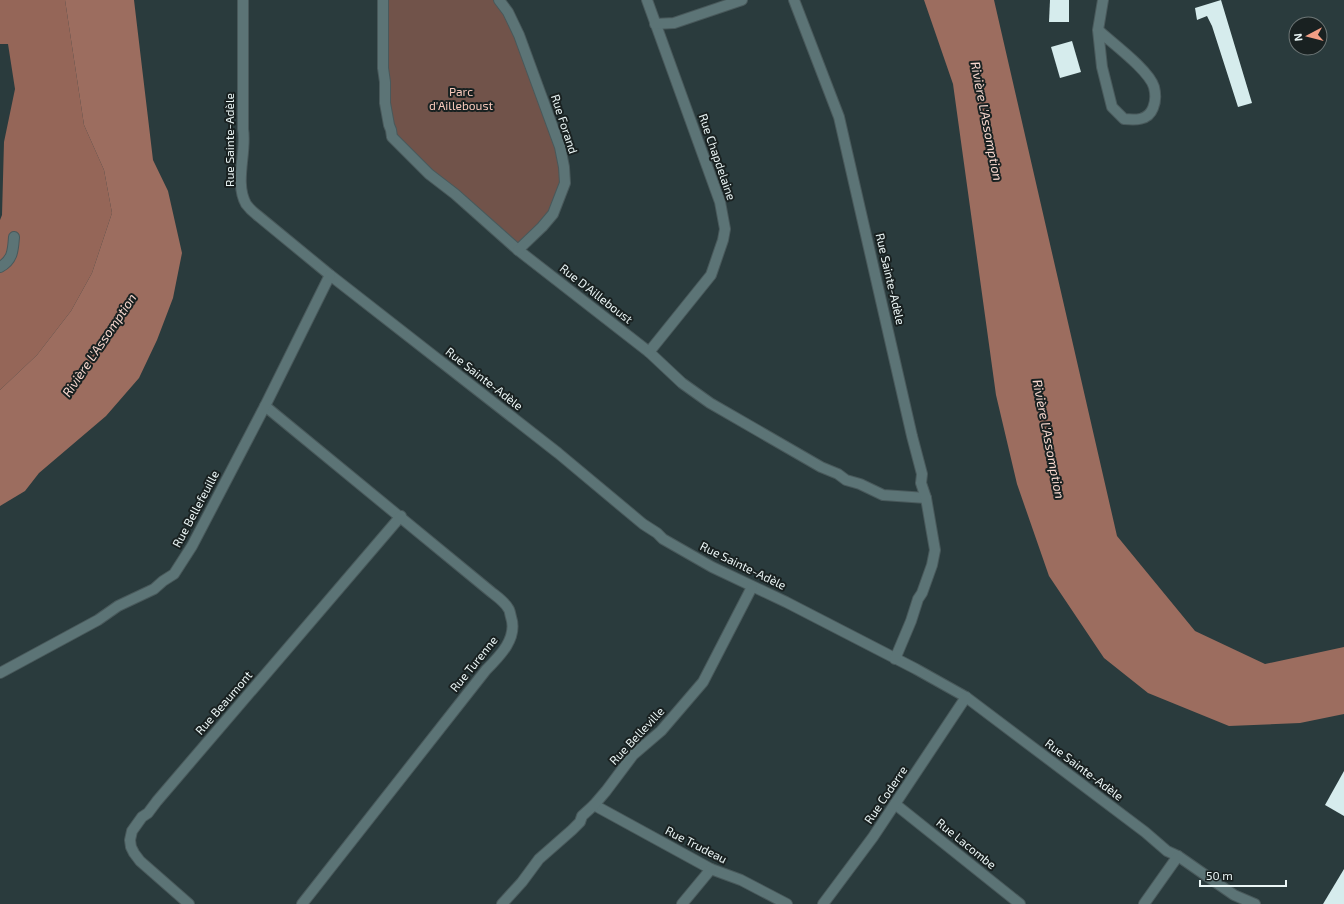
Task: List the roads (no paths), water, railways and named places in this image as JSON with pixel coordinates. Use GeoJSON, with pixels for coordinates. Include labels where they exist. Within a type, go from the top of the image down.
{"type":"FeatureCollection","features":[{"type":"Feature","properties":{"kind":"street","name":"Rue Sainte-Adèle"},"geometry":{"type":"LineString","coordinates":[[243,0],[244,155],[241,162],[241,181],[244,198],[247,205],[257,215],[330,275],[558,453],[663,539],[712,567],[786,602],[966,697],[1145,832],[1167,851],[1178,856],[1234,895],[1255,904]]}},
{"type":"Feature","properties":{"kind":"street","name":"Rue D'Ailleboust"},"geometry":{"type":"LineString","coordinates":[[383,0],[383,68],[385,103],[389,125],[392,136],[428,174],[455,194],[518,250],[649,352],[682,383],[710,403],[821,467],[838,474],[846,480],[860,484],[883,495],[926,498]]}},
{"type":"Feature","properties":{"kind":"street","name":"Rue Forand"},"geometry":{"type":"LineString","coordinates":[[499,0],[508,12],[519,35],[560,147],[564,167],[565,183],[553,214],[518,250]]}},
{"type":"Feature","properties":{"kind":"street","name":"Rue Chapdelaine"},"geometry":{"type":"LineString","coordinates":[[647,0],[720,202],[725,229],[712,275],[649,352]]}},
{"type":"Feature","properties":{"kind":"street"},"geometry":{"type":"LineString","coordinates":[[655,24],[674,23],[742,0]]}},
{"type":"Feature","properties":{"kind":"street","name":"Rue Sainte-Adèle"},"geometry":{"type":"LineString","coordinates":[[794,0],[839,117],[922,474],[921,483],[926,498],[934,550],[932,565],[922,593],[918,599],[911,621],[895,659]]}},
{"type":"Feature","properties":{"kind":"street"},"geometry":{"type":"LineString","coordinates":[[1098,30],[1144,70],[1154,86],[1156,101],[1151,113],[1139,120],[1124,119],[1112,107],[1102,67],[1098,30],[1103,0]]}},
{"type":"Feature","properties":{"kind":"street"},"geometry":{"type":"LineString","coordinates":[[0,267],[8,263],[11,257],[14,237]]}},
{"type":"Feature","properties":{"kind":"street","name":"Rue Bellefeuille"},"geometry":{"type":"LineString","coordinates":[[0,673],[98,620],[118,606],[154,589],[174,574],[192,546],[265,406],[330,275]]}},
{"type":"Feature","properties":{"kind":"street","name":"Rue Turenne"},"geometry":{"type":"LineString","coordinates":[[265,406],[490,590],[509,608],[513,622],[513,634],[511,640],[302,904]]}},
{"type":"Feature","properties":{"kind":"street","name":"Rue Beaumont"},"geometry":{"type":"LineString","coordinates":[[189,904],[134,854],[130,840],[132,831],[142,817],[148,813],[156,801],[401,516]]}},
{"type":"Feature","properties":{"kind":"street","name":"Rue Belleville"},"geometry":{"type":"LineString","coordinates":[[502,904],[522,882],[539,859],[580,822],[582,816],[594,806],[633,755],[661,731],[703,682],[752,587]]}},
{"type":"Feature","properties":{"kind":"street","name":"Rue Coderre"},"geometry":{"type":"LineString","coordinates":[[823,904],[873,837],[966,697]]}},
{"type":"Feature","properties":{"kind":"street","name":"Rue Lacombe"},"geometry":{"type":"LineString","coordinates":[[895,804],[1020,904]]}},
{"type":"Feature","properties":{"kind":"street","name":"Rue Trudeau"},"geometry":{"type":"LineString","coordinates":[[594,806],[711,869],[741,880],[787,904]]}},
{"type":"Feature","properties":{"kind":"street"},"geometry":{"type":"LineString","coordinates":[[1144,904],[1178,856]]}},
{"type":"Feature","properties":{"kind":"street"},"geometry":{"type":"LineString","coordinates":[[682,904],[711,869]]}},
{"type":"Feature","properties":{"kind":"water","name":"Rivière L'Assomption"},"geometry":{"type":"Polygon","coordinates":[[[65,0],[134,0],[153,160],[168,191],[182,253],[173,298],[157,340],[139,378],[106,416],[39,473],[25,491],[0,506],[0,390],[37,355],[71,311],[92,273],[112,213],[104,170],[84,125],[65,0]]]}},
{"type":"Feature","properties":{"kind":"water","name":"Rivière L'Assomption"},"geometry":{"type":"Polygon","coordinates":[[[924,0],[994,0],[1117,536],[1195,631],[1265,664],[1344,647],[1344,714],[1300,723],[1229,726],[1148,693],[1104,658],[1049,576],[1017,484],[996,395],[953,84],[924,0]]]}},
{"type":"Feature","properties":{"kind":"park label","name":"Parc d'Ailleboust"},"geometry":{"type":"Point","coordinates":[461,99]}}]}
